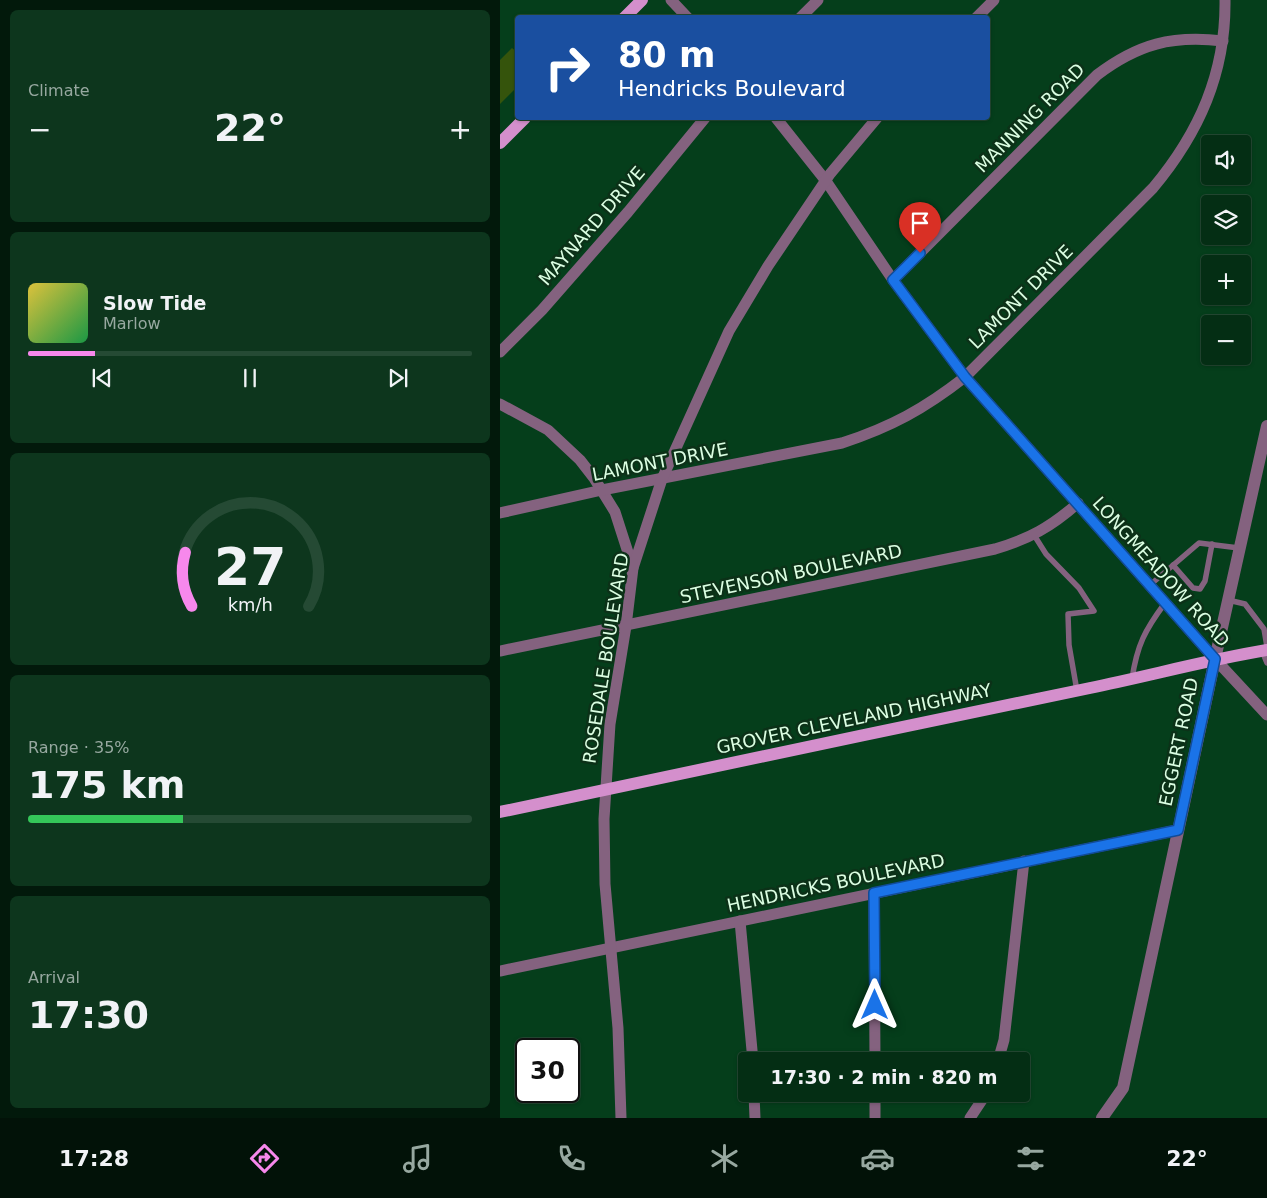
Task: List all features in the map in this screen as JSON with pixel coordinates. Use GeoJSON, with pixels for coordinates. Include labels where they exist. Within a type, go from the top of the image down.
{"type":"FeatureCollection","features":[{"type":"Feature","properties":{"kind":"main road"},"geometry":{"type":"LineString","coordinates":[[627,15],[642,0]]}},
{"type":"Feature","properties":{"kind":"main road"},"geometry":{"type":"LineString","coordinates":[[500,143],[523,120]]}},
{"type":"Feature","properties":{"kind":"main road","name":"GROVER CLEVELAND HIGHWAY"},"geometry":{"type":"LineString","coordinates":[[500,812],[1077,691],[1265,649]]}},
{"type":"Feature","properties":{"kind":"street"},"geometry":{"type":"LineString","coordinates":[[671,0],[685,15]]}},
{"type":"Feature","properties":{"kind":"street"},"geometry":{"type":"LineString","coordinates":[[803,15],[818,0]]}},
{"type":"Feature","properties":{"kind":"street"},"geometry":{"type":"LineString","coordinates":[[979,15],[994,0]]}},
{"type":"Feature","properties":{"kind":"street","name":"LAMONT DRIVE"},"geometry":{"type":"LineString","coordinates":[[500,514],[602,490],[842,443],[873,433],[902,420],[939,397],[965,377],[1153,188],[1170,168],[1194,131],[1214,83],[1223,41],[1225,0]]}},
{"type":"Feature","properties":{"kind":"street","name":"MANNING ROAD"},"geometry":{"type":"LineString","coordinates":[[893,280],[1090,82],[1113,63],[1144,47],[1163,42],[1198,38],[1223,41]]}},
{"type":"Feature","properties":{"kind":"street","name":"MAYNARD DRIVE"},"geometry":{"type":"LineString","coordinates":[[500,352],[542,310],[628,212],[703,120]]}},
{"type":"Feature","properties":{"kind":"street","name":"LONGMEADOW ROAD"},"geometry":{"type":"LineString","coordinates":[[778,120],[826,181],[893,280],[965,377],[1215,659],[1263,703],[1267,715]]}},
{"type":"Feature","properties":{"kind":"street","name":"ROSEDALE BOULEVARD"},"geometry":{"type":"LineString","coordinates":[[621,1118],[618,1028],[605,884],[604,789],[614,691],[626,626],[633,568],[662,479],[729,331],[768,266],[826,181],[875,120]]}},
{"type":"Feature","properties":{"kind":"street"},"geometry":{"type":"LineString","coordinates":[[500,404],[548,430],[580,460],[615,512],[633,568]]}},
{"type":"Feature","properties":{"kind":"street","name":"EGGERT ROAD"},"geometry":{"type":"LineString","coordinates":[[1102,1118],[1123,1088],[1267,426]]}},
{"type":"Feature","properties":{"kind":"street","name":"STEVENSON BOULEVARD"},"geometry":{"type":"LineString","coordinates":[[500,651],[995,549],[1034,534],[1059,520],[1078,503]]}},
{"type":"Feature","properties":{"kind":"street","name":"HENDRICKS BOULEVARD"},"geometry":{"type":"LineString","coordinates":[[500,971],[1178,830]]}},
{"type":"Feature","properties":{"kind":"street"},"geometry":{"type":"LineString","coordinates":[[1001,1052],[1004,1040],[1024,861]]}},
{"type":"Feature","properties":{"kind":"street"},"geometry":{"type":"LineString","coordinates":[[874,893],[875,1052]]}},
{"type":"Feature","properties":{"kind":"street"},"geometry":{"type":"LineString","coordinates":[[740,921],[752,1052]]}},
{"type":"Feature","properties":{"kind":"street"},"geometry":{"type":"LineString","coordinates":[[754,1102],[755,1118]]}},
{"type":"Feature","properties":{"kind":"street"},"geometry":{"type":"LineString","coordinates":[[875,1102],[875,1118]]}},
{"type":"Feature","properties":{"kind":"street"},"geometry":{"type":"LineString","coordinates":[[970,1118],[981,1102]]}},
{"type":"Feature","properties":{"kind":"lane"},"geometry":{"type":"LineString","coordinates":[[1034,534],[1046,554],[1079,588],[1094,612],[1068,614],[1070,646],[1077,691]]}},
{"type":"Feature","properties":{"kind":"lane"},"geometry":{"type":"LineString","coordinates":[[1150,585],[1199,543],[1240,548]]}},
{"type":"Feature","properties":{"kind":"lane"},"geometry":{"type":"LineString","coordinates":[[1173,565],[1193,588],[1200,589],[1205,581],[1212,544]]}},
{"type":"Feature","properties":{"kind":"lane"},"geometry":{"type":"LineString","coordinates":[[1228,600],[1245,604],[1264,629],[1267,663]]}},
{"type":"Feature","properties":{"kind":"lane"},"geometry":{"type":"LineString","coordinates":[[1132,679],[1135,656],[1148,627],[1166,603]]}},
{"type":"Feature","properties":{"kind":"building"},"geometry":{"type":"Polygon","coordinates":[[[512,48],[515,50],[515,89],[500,104],[500,60],[512,48]]]}},
{"type":"Feature","properties":{"kind":"route"},"geometry":{"type":"LineString","coordinates":[[875,1005],[874,893],[1178,830],[1215,659],[1004,423],[965,377],[893,280],[920,253]]}}]}
